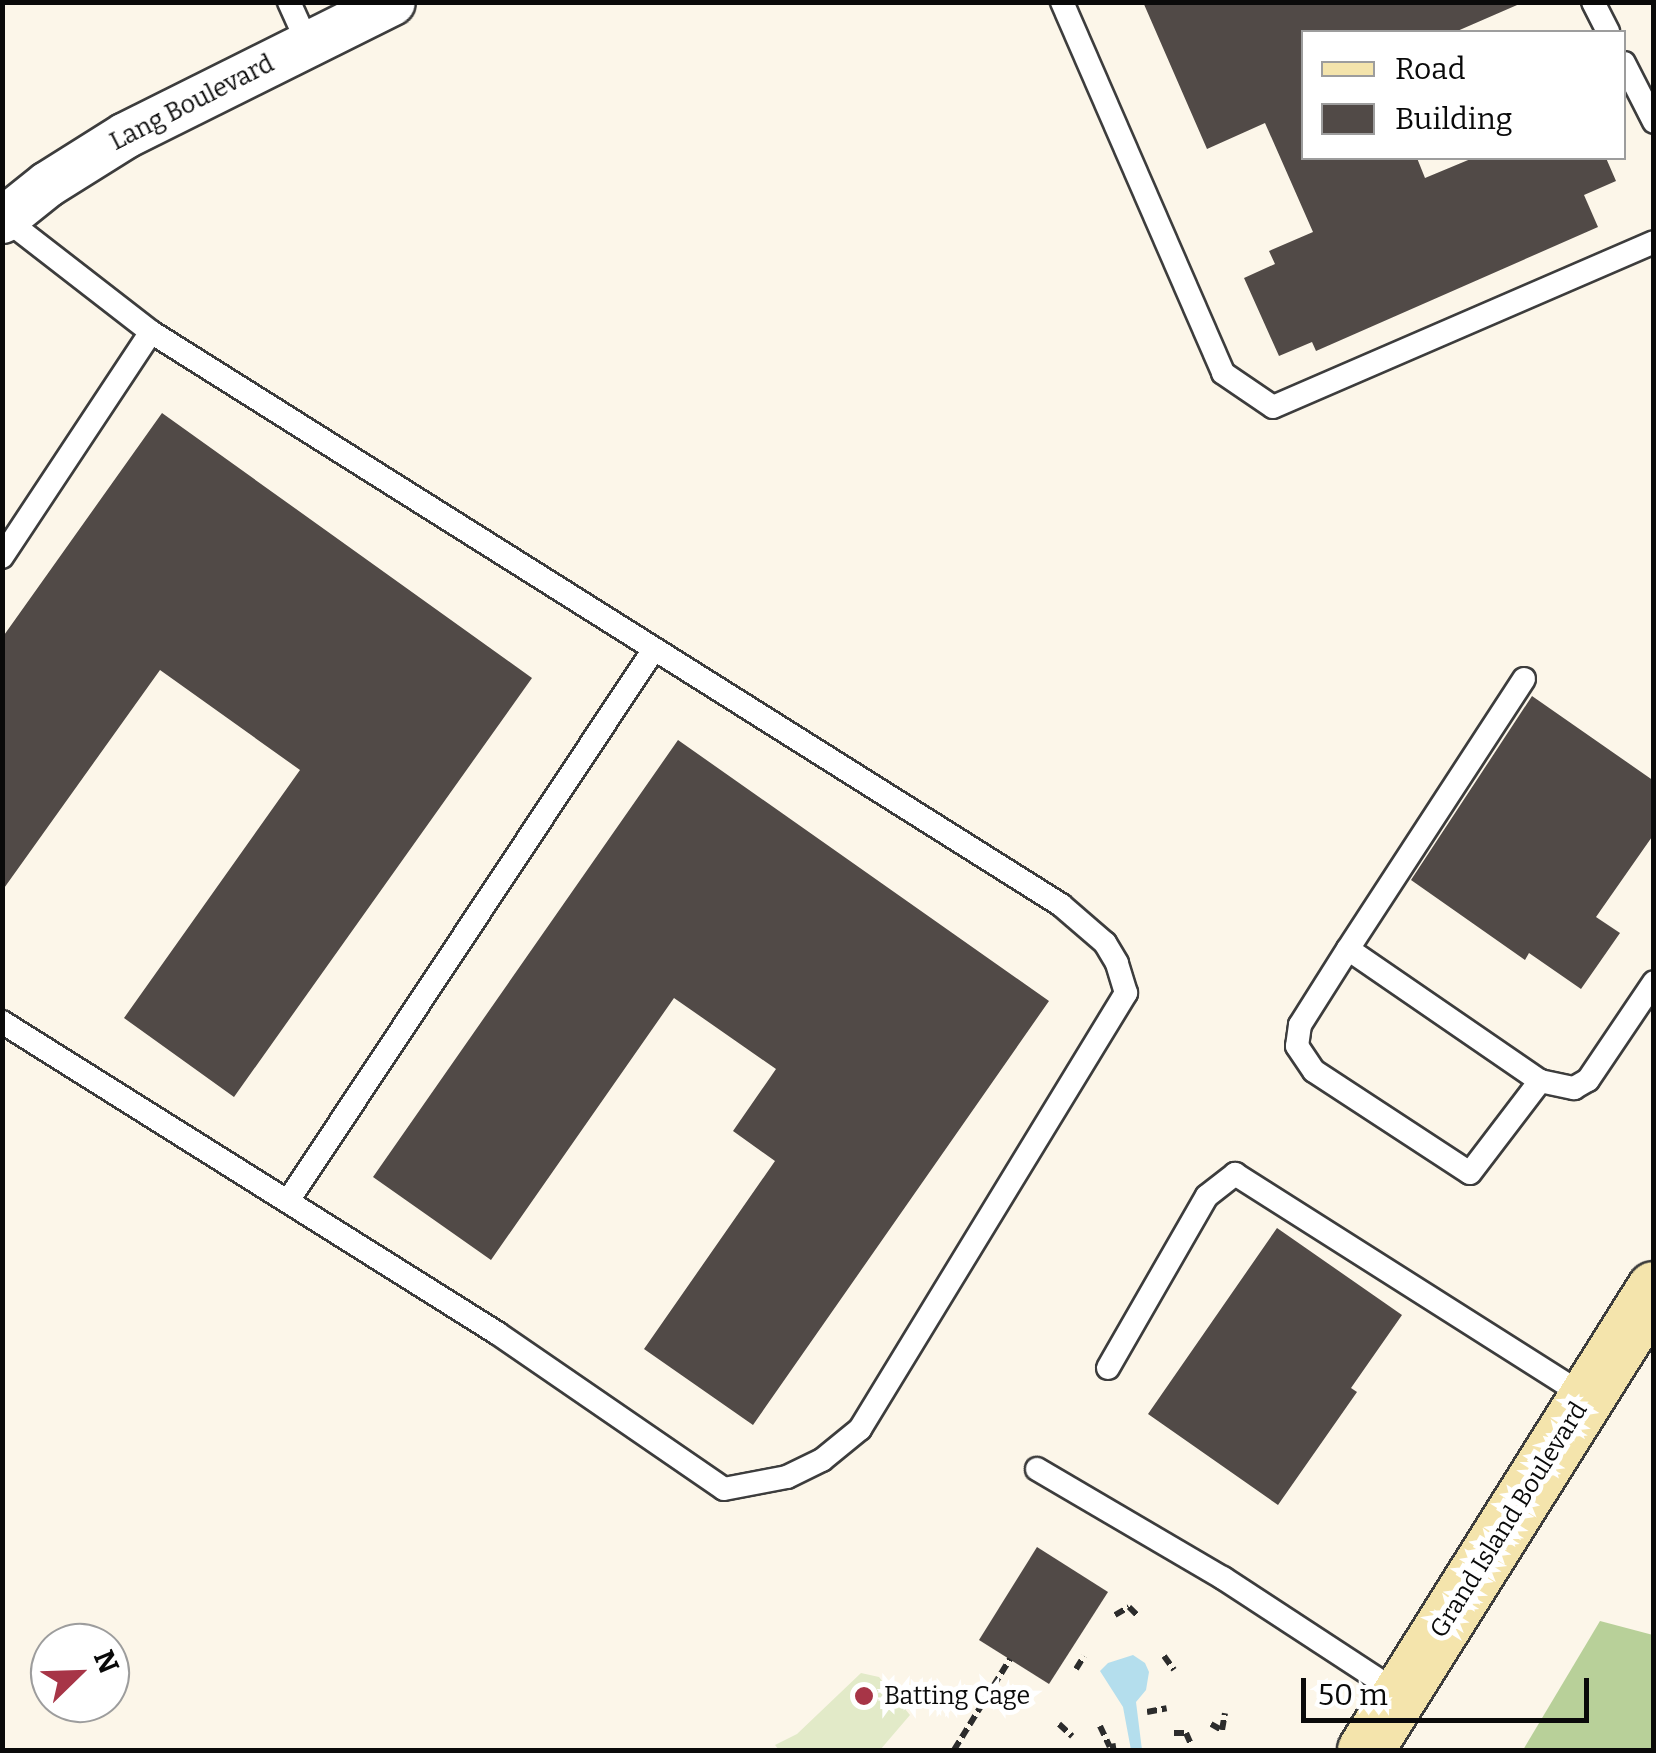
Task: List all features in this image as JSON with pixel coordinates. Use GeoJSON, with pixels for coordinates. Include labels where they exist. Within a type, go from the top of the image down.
{"type":"FeatureCollection","features":[{"type":"Feature","properties":{"kind":"main road","name":"Grand Island Boulevard"},"geometry":{"type":"LineString","coordinates":[[1364,1750],[1654,1289]]}},
{"type":"Feature","properties":{"kind":"street","name":"Lang Boulevard"},"geometry":{"type":"LineString","coordinates":[[3,219],[47,184],[125,135],[392,2]]}},
{"type":"Feature","properties":{"kind":"lane"},"geometry":{"type":"LineString","coordinates":[[289,2],[308,44]]}},
{"type":"Feature","properties":{"kind":"lane"},"geometry":{"type":"LineString","coordinates":[[1062,2],[1223,374],[1273,407],[1654,242]]}},
{"type":"Feature","properties":{"kind":"lane"},"geometry":{"type":"LineString","coordinates":[[1594,2],[1607,30]]}},
{"type":"Feature","properties":{"kind":"lane"},"geometry":{"type":"LineString","coordinates":[[1626,67],[1654,122]]}},
{"type":"Feature","properties":{"kind":"lane"},"geometry":{"type":"LineString","coordinates":[[2,1022],[497,1332],[724,1489],[786,1477],[822,1460],[860,1429],[1126,993],[1117,963],[1104,943],[1061,905],[151,332],[3,219]]}},
{"type":"Feature","properties":{"kind":"lane"},"geometry":{"type":"LineString","coordinates":[[2,557],[151,332]]}},
{"type":"Feature","properties":{"kind":"lane"},"geometry":{"type":"LineString","coordinates":[[288,1201],[654,649]]}},
{"type":"Feature","properties":{"kind":"lane"},"geometry":{"type":"LineString","coordinates":[[1524,679],[1300,1026],[1297,1046],[1314,1071],[1470,1174],[1540,1081]]}},
{"type":"Feature","properties":{"kind":"lane"},"geometry":{"type":"LineString","coordinates":[[1348,949],[1540,1081],[1574,1088],[1588,1080],[1654,982]]}},
{"type":"Feature","properties":{"kind":"lane"},"geometry":{"type":"LineString","coordinates":[[1108,1368],[1207,1196],[1236,1174],[1586,1397]]}},
{"type":"Feature","properties":{"kind":"lane"},"geometry":{"type":"LineString","coordinates":[[1037,1470],[1223,1578],[1400,1694]]}},
{"type":"Feature","properties":{"kind":"path"},"geometry":{"type":"LineString","coordinates":[[1114,1615],[1129,1607],[1138,1616]]}},
{"type":"Feature","properties":{"kind":"path"},"geometry":{"type":"LineString","coordinates":[[1076,1669],[1084,1656]]}},
{"type":"Feature","properties":{"kind":"path"},"geometry":{"type":"LineString","coordinates":[[1164,1656],[1174,1670]]}},
{"type":"Feature","properties":{"kind":"path"},"geometry":{"type":"LineString","coordinates":[[954,1750],[1010,1659]]}},
{"type":"Feature","properties":{"kind":"path"},"geometry":{"type":"LineString","coordinates":[[1147,1712],[1167,1708]]}},
{"type":"Feature","properties":{"kind":"path"},"geometry":{"type":"LineString","coordinates":[[1212,1724],[1222,1730],[1225,1713]]}},
{"type":"Feature","properties":{"kind":"path"},"geometry":{"type":"LineString","coordinates":[[1059,1724],[1072,1736]]}},
{"type":"Feature","properties":{"kind":"path"},"geometry":{"type":"LineString","coordinates":[[1100,1726],[1110,1747],[1116,1746]]}},
{"type":"Feature","properties":{"kind":"path"},"geometry":{"type":"LineString","coordinates":[[1174,1733],[1186,1734],[1191,1744]]}},
{"type":"Feature","properties":{"kind":"green space"},"geometry":{"type":"Polygon","coordinates":[[[1600,1621],[1653,1635],[1653,1750],[1523,1750],[1600,1621]]]}},
{"type":"Feature","properties":{"kind":"green space","name":"Batting Cage"},"geometry":{"type":"Polygon","coordinates":[[[861,1673],[879,1677],[910,1715],[880,1750],[779,1750],[775,1745],[797,1734],[861,1673]]]}},
{"type":"Feature","properties":{"kind":"water"},"geometry":{"type":"Polygon","coordinates":[[[1133,1655],[1145,1663],[1149,1672],[1146,1690],[1136,1702],[1142,1750],[1131,1750],[1123,1707],[1100,1671],[1108,1663],[1133,1655]]]}},
{"type":"Feature","properties":{"kind":"building"},"geometry":{"type":"Polygon","coordinates":[[[1143,2],[1524,2],[1460,30],[1301,30],[1301,160],[1418,160],[1425,178],[1468,160],[1607,160],[1616,181],[1584,195],[1598,227],[1316,351],[1312,342],[1279,356],[1244,278],[1275,264],[1269,251],[1313,232],[1265,123],[1207,149],[1143,2]]]}},
{"type":"Feature","properties":{"kind":"building"},"geometry":{"type":"Polygon","coordinates":[[[162,413],[532,678],[234,1097],[124,1018],[300,770],[160,670],[2,891],[2,638],[162,413]]]}},
{"type":"Feature","properties":{"kind":"building"},"geometry":{"type":"Polygon","coordinates":[[[1532,696],[1654,781],[1654,834],[1596,917],[1620,933],[1581,989],[1529,953],[1525,960],[1411,880],[1532,696]]]}},
{"type":"Feature","properties":{"kind":"building"},"geometry":{"type":"Polygon","coordinates":[[[678,740],[1049,1001],[753,1425],[644,1349],[775,1161],[733,1131],[776,1069],[674,998],[491,1260],[373,1177],[678,740]]]}},
{"type":"Feature","properties":{"kind":"building"},"geometry":{"type":"Polygon","coordinates":[[[1277,1228],[1402,1315],[1351,1388],[1357,1392],[1278,1505],[1148,1414],[1277,1228]]]}},
{"type":"Feature","properties":{"kind":"building"},"geometry":{"type":"Polygon","coordinates":[[[1037,1547],[1108,1592],[1049,1684],[979,1640],[1037,1547]]]}},
{"type":"Feature","properties":{"kind":"place","name":"Batting Cage"},"geometry":{"type":"Point","coordinates":[864,1696]}}]}
